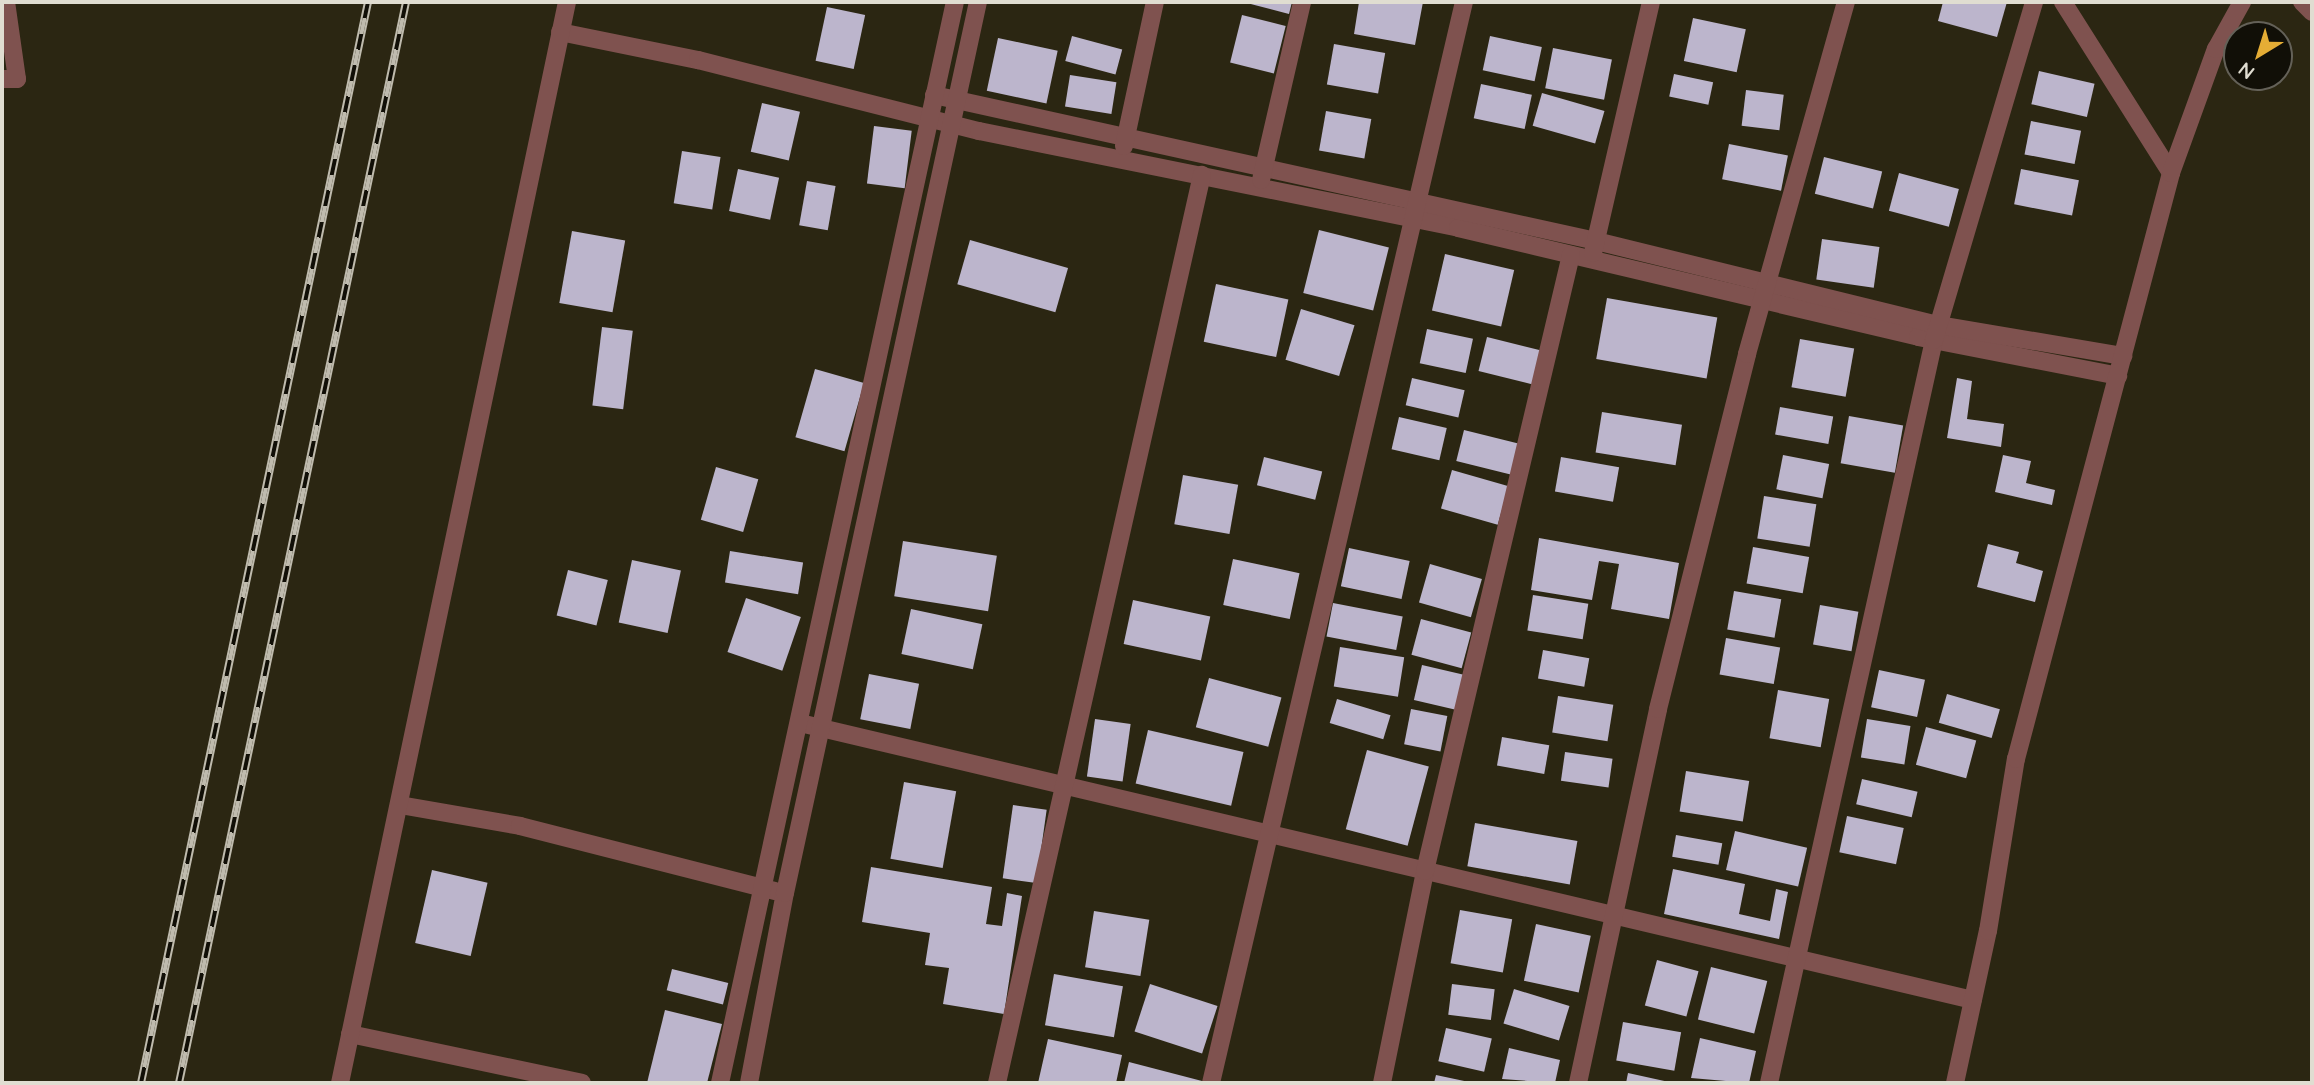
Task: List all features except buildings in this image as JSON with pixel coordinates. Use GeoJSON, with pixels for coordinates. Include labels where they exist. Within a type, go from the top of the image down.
{"type":"FeatureCollection","features":[{"type":"Feature","properties":{"kind":"street"},"geometry":{"type":"LineString","coordinates":[[2,79],[17,79],[6,2]]}},
{"type":"Feature","properties":{"kind":"street"},"geometry":{"type":"LineString","coordinates":[[340,1083],[400,805],[467,458],[567,2]]}},
{"type":"Feature","properties":{"kind":"street"},"geometry":{"type":"LineString","coordinates":[[720,1083],[765,888],[955,2]]}},
{"type":"Feature","properties":{"kind":"street"},"geometry":{"type":"LineString","coordinates":[[749,1083],[785,893],[949,123],[978,2]]}},
{"type":"Feature","properties":{"kind":"street"},"geometry":{"type":"LineString","coordinates":[[1121,159],[1155,2]]}},
{"type":"Feature","properties":{"kind":"street"},"geometry":{"type":"LineString","coordinates":[[1261,179],[1302,2]]}},
{"type":"Feature","properties":{"kind":"street"},"geometry":{"type":"LineString","coordinates":[[1211,1083],[1464,2]]}},
{"type":"Feature","properties":{"kind":"street"},"geometry":{"type":"LineString","coordinates":[[1591,259],[1651,2]]}},
{"type":"Feature","properties":{"kind":"street"},"geometry":{"type":"LineString","coordinates":[[1578,1083],[1658,709],[1767,281],[1846,2]]}},
{"type":"Feature","properties":{"kind":"street"},"geometry":{"type":"LineString","coordinates":[[1769,1083],[1936,333],[2034,2]]}},
{"type":"Feature","properties":{"kind":"street"},"geometry":{"type":"LineString","coordinates":[[2063,2],[2171,173]]}},
{"type":"Feature","properties":{"kind":"street"},"geometry":{"type":"LineString","coordinates":[[1955,1083],[1973,1000],[2016,759],[2171,173],[2216,48],[2242,2]]}},
{"type":"Feature","properties":{"kind":"street"},"geometry":{"type":"LineString","coordinates":[[2302,2],[2312,12]]}},
{"type":"Feature","properties":{"kind":"street"},"geometry":{"type":"LineString","coordinates":[[560,32],[710,63],[949,123],[1202,175],[1261,179]]}},
{"type":"Feature","properties":{"kind":"street"},"geometry":{"type":"LineString","coordinates":[[934,96],[1126,137],[1261,179],[1414,210],[1596,241],[1767,281],[1936,333],[2123,356]]}},
{"type":"Feature","properties":{"kind":"street"},"geometry":{"type":"LineString","coordinates":[[997,1083],[1202,175]]}},
{"type":"Feature","properties":{"kind":"street"},"geometry":{"type":"LineString","coordinates":[[1414,210],[1572,255],[1762,300],[1936,333],[2118,376]]}},
{"type":"Feature","properties":{"kind":"street"},"geometry":{"type":"LineString","coordinates":[[1382,1083],[1425,871],[1572,255]]}},
{"type":"Feature","properties":{"kind":"street"},"geometry":{"type":"LineString","coordinates":[[800,723],[821,725],[1615,917],[1973,1000]]}},
{"type":"Feature","properties":{"kind":"street"},"geometry":{"type":"LineString","coordinates":[[400,805],[520,827],[785,893]]}},
{"type":"Feature","properties":{"kind":"street"},"geometry":{"type":"LineString","coordinates":[[350,1034],[582,1083]]}},
{"type":"Feature","properties":{"kind":"railway"},"geometry":{"type":"LineString","coordinates":[[141,1083],[368,2]]}},
{"type":"Feature","properties":{"kind":"railway"},"geometry":{"type":"LineString","coordinates":[[179,1083],[406,2]]}}]}
